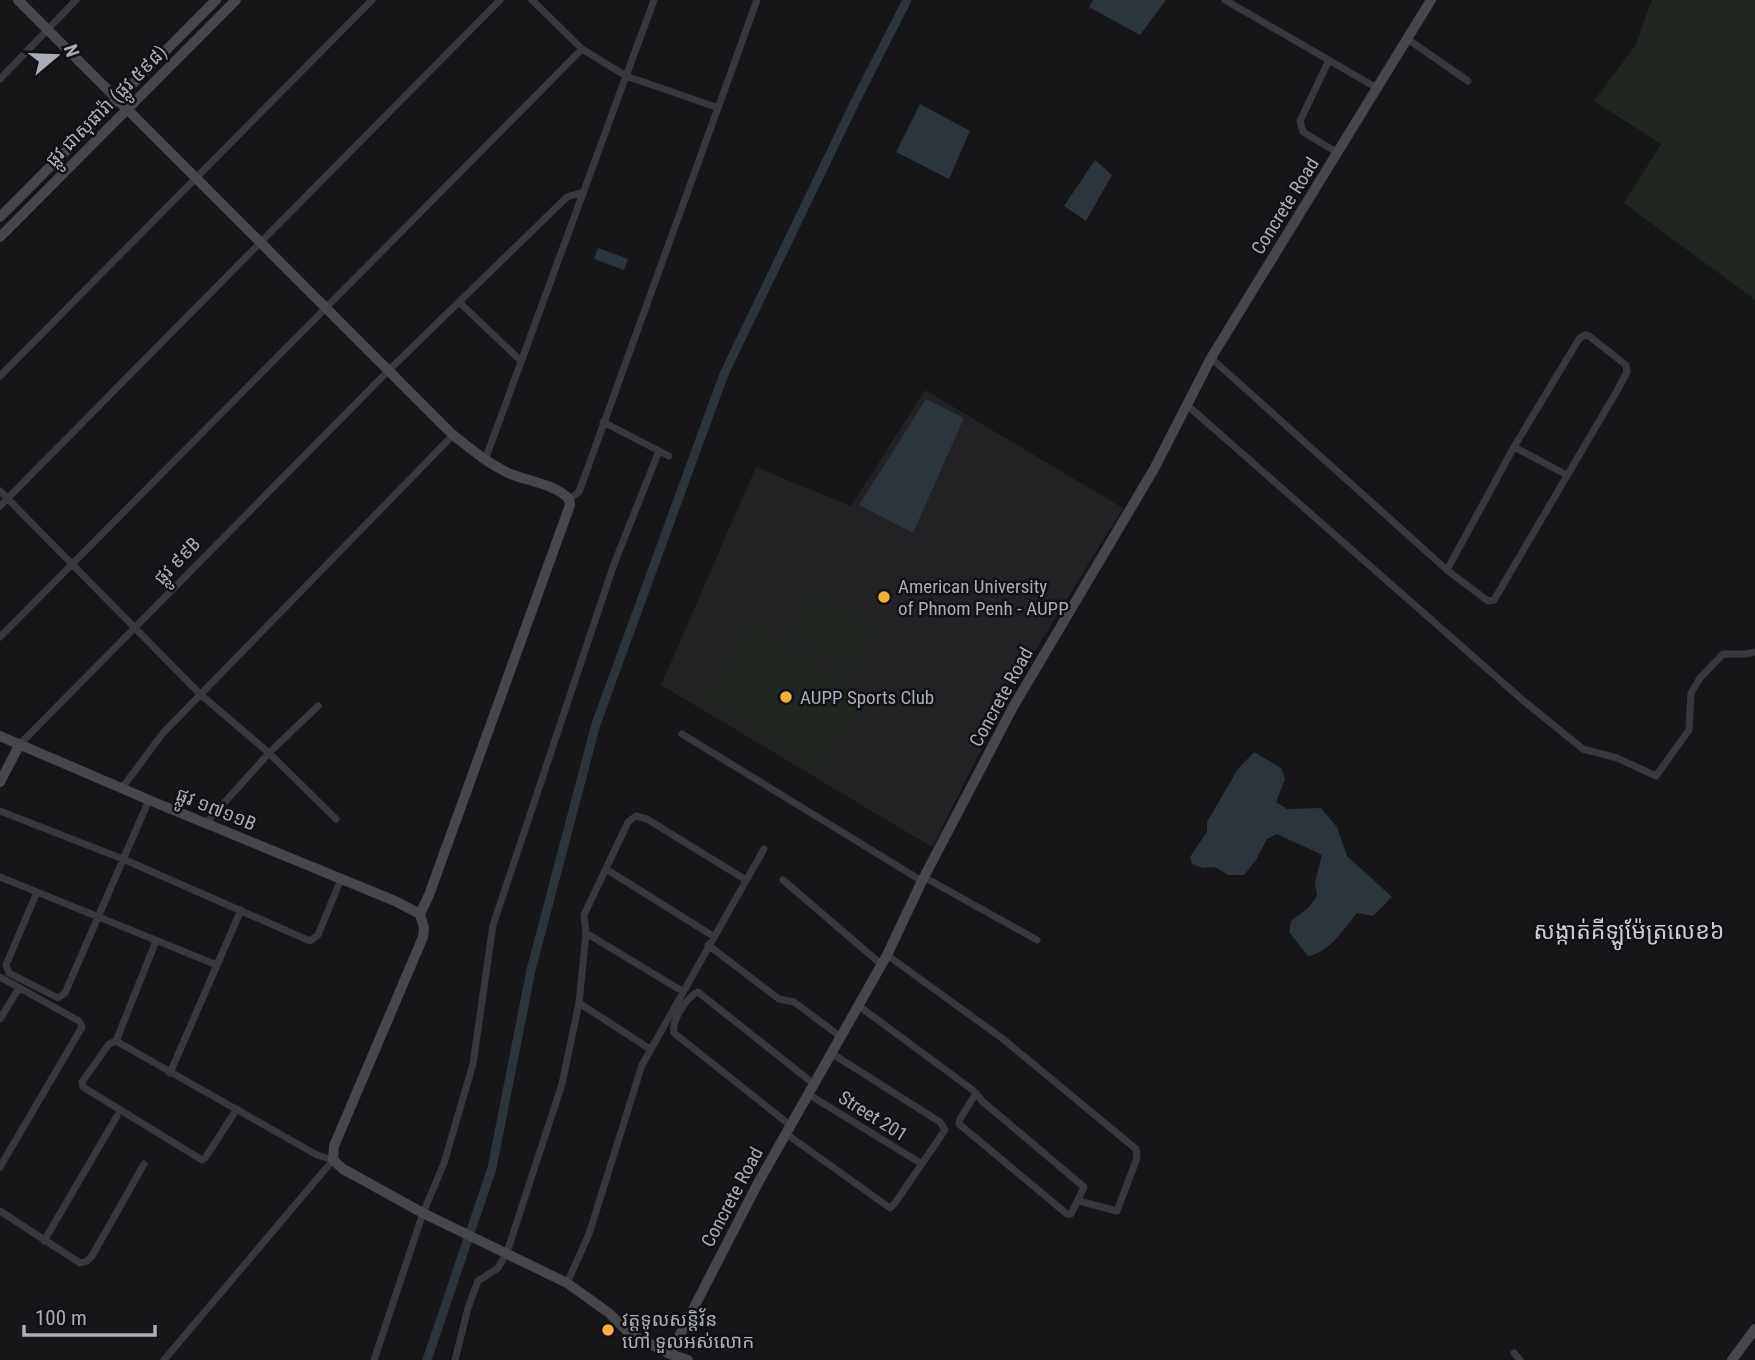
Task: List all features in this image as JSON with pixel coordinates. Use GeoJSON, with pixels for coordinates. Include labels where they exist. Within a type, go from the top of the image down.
{"type":"FeatureCollection","features":[{"type":"Feature","properties":{"kind":"street"},"geometry":{"type":"LineString","coordinates":[[18,0],[453,435],[485,460],[509,473],[555,489],[569,499],[570,505],[420,914],[424,928],[423,937],[334,1146],[333,1160],[164,1360]]}},
{"type":"Feature","properties":{"kind":"street"},"geometry":{"type":"LineString","coordinates":[[0,79],[76,0]]}},
{"type":"Feature","properties":{"kind":"street","name":"ផ្លូវ ជាសុផារ៉ា (ផ្លូវ ៥៩៨)"},"geometry":{"type":"LineString","coordinates":[[0,217],[216,0]]}},
{"type":"Feature","properties":{"kind":"street","name":"ផ្លូវ ជាសុផារ៉ា (ផ្លូវ ៥៩៨)"},"geometry":{"type":"LineString","coordinates":[[0,237],[236,0]]}},
{"type":"Feature","properties":{"kind":"street"},"geometry":{"type":"LineString","coordinates":[[0,376],[372,0]]}},
{"type":"Feature","properties":{"kind":"street"},"geometry":{"type":"LineString","coordinates":[[0,506],[499,0]]}},
{"type":"Feature","properties":{"kind":"street"},"geometry":{"type":"LineString","coordinates":[[532,0],[582,49],[626,76],[716,107]]}},
{"type":"Feature","properties":{"kind":"street"},"geometry":{"type":"LineString","coordinates":[[485,460],[654,0]]}},
{"type":"Feature","properties":{"kind":"street"},"geometry":{"type":"LineString","coordinates":[[569,499],[579,492],[716,107],[757,0]]}},
{"type":"Feature","properties":{"kind":"street"},"geometry":{"type":"LineString","coordinates":[[1225,0],[1377,88]]}},
{"type":"Feature","properties":{"kind":"street","name":"Concrete Road"},"geometry":{"type":"LineString","coordinates":[[670,1354],[788,1129],[885,960],[923,879],[1013,707],[1154,469],[1211,358],[1431,0]]}},
{"type":"Feature","properties":{"kind":"street"},"geometry":{"type":"LineString","coordinates":[[1406,38],[1468,81]]}},
{"type":"Feature","properties":{"kind":"street"},"geometry":{"type":"LineString","coordinates":[[0,637],[582,49]]}},
{"type":"Feature","properties":{"kind":"street"},"geometry":{"type":"LineString","coordinates":[[1329,60],[1300,121],[1300,127],[1303,132],[1338,153]]}},
{"type":"Feature","properties":{"kind":"street","name":"ផ្លូវ ៩៩B"},"geometry":{"type":"LineString","coordinates":[[0,782],[20,744],[389,370],[566,197],[583,192]]}},
{"type":"Feature","properties":{"kind":"street"},"geometry":{"type":"LineString","coordinates":[[459,302],[521,361]]}},
{"type":"Feature","properties":{"kind":"street"},"geometry":{"type":"LineString","coordinates":[[1211,358],[1447,570],[1484,599],[1494,600],[1627,369],[1611,352],[1589,336],[1585,335],[1579,340],[1514,447],[1447,570]]}},
{"type":"Feature","properties":{"kind":"street"},"geometry":{"type":"LineString","coordinates":[[1186,405],[1525,702],[1583,749],[1617,758],[1656,776],[1689,730],[1691,693],[1700,678],[1723,654],[1755,652]]}},
{"type":"Feature","properties":{"kind":"street"},"geometry":{"type":"LineString","coordinates":[[603,422],[669,456]]}},
{"type":"Feature","properties":{"kind":"street"},"geometry":{"type":"LineString","coordinates":[[122,788],[163,733],[453,435]]}},
{"type":"Feature","properties":{"kind":"street"},"geometry":{"type":"LineString","coordinates":[[1514,447],[1567,475]]}},
{"type":"Feature","properties":{"kind":"street"},"geometry":{"type":"LineString","coordinates":[[374,1360],[427,1215],[473,1064],[493,925],[614,564],[659,451]]}},
{"type":"Feature","properties":{"kind":"street"},"geometry":{"type":"LineString","coordinates":[[0,491],[201,694],[270,753],[336,819]]}},
{"type":"Feature","properties":{"kind":"street"},"geometry":{"type":"LineString","coordinates":[[206,823],[270,753],[318,706]]}},
{"type":"Feature","properties":{"kind":"street"},"geometry":{"type":"LineString","coordinates":[[682,734],[923,879],[1037,940]]}},
{"type":"Feature","properties":{"kind":"street","name":"ផ្លូវ ១៧១១B"},"geometry":{"type":"LineString","coordinates":[[0,736],[395,901],[420,914]]}},
{"type":"Feature","properties":{"kind":"street"},"geometry":{"type":"LineString","coordinates":[[37,892],[6,965],[9,973],[58,998],[65,993],[149,800]]}},
{"type":"Feature","properties":{"kind":"street"},"geometry":{"type":"LineString","coordinates":[[0,811],[123,859],[310,941],[318,935],[341,879]]}},
{"type":"Feature","properties":{"kind":"street"},"geometry":{"type":"LineString","coordinates":[[455,1360],[468,1308],[478,1282],[498,1268],[562,1084],[579,1003],[586,933],[584,915],[628,822],[636,816],[647,819],[746,880]]}},
{"type":"Feature","properties":{"kind":"street"},"geometry":{"type":"LineString","coordinates":[[567,1283],[589,1234],[635,1081],[682,990],[764,849]]}},
{"type":"Feature","properties":{"kind":"street"},"geometry":{"type":"LineString","coordinates":[[606,869],[713,936]]}},
{"type":"Feature","properties":{"kind":"street"},"geometry":{"type":"LineString","coordinates":[[0,877],[217,965]]}},
{"type":"Feature","properties":{"kind":"street"},"geometry":{"type":"LineString","coordinates":[[783,880],[885,960],[1003,1039],[1136,1149],[1137,1158],[1117,1212],[1079,1201]]}},
{"type":"Feature","properties":{"kind":"street"},"geometry":{"type":"LineString","coordinates":[[170,1073],[241,910]]}},
{"type":"Feature","properties":{"kind":"street"},"geometry":{"type":"LineString","coordinates":[[586,933],[682,990]]}},
{"type":"Feature","properties":{"kind":"street"},"geometry":{"type":"LineString","coordinates":[[156,941],[116,1041],[108,1044],[82,1082],[83,1087],[202,1160],[237,1109]]}},
{"type":"Feature","properties":{"kind":"street"},"geometry":{"type":"LineString","coordinates":[[708,945],[779,999],[794,1002],[841,1037]]}},
{"type":"Feature","properties":{"kind":"street"},"geometry":{"type":"LineString","coordinates":[[0,977],[79,1021],[82,1027],[0,1167]]}},
{"type":"Feature","properties":{"kind":"street"},"geometry":{"type":"LineString","coordinates":[[0,1019],[19,988]]}},
{"type":"Feature","properties":{"kind":"street","name":"Street 201"},"geometry":{"type":"LineString","coordinates":[[788,1129],[674,1033],[673,1025],[692,994],[698,992],[811,1089],[922,1164]]}},
{"type":"Feature","properties":{"kind":"street"},"geometry":{"type":"LineString","coordinates":[[579,1003],[650,1049]]}},
{"type":"Feature","properties":{"kind":"street"},"geometry":{"type":"LineString","coordinates":[[859,1006],[976,1093],[1084,1187],[1074,1212],[1068,1214],[959,1124],[976,1093]]}},
{"type":"Feature","properties":{"kind":"street"},"geometry":{"type":"LineString","coordinates":[[116,1041],[317,1155],[333,1160],[343,1169],[427,1215],[567,1283],[609,1313],[629,1333],[688,1360]]}},
{"type":"Feature","properties":{"kind":"street"},"geometry":{"type":"LineString","coordinates":[[788,1129],[887,1208],[895,1203],[945,1130],[943,1124],[831,1053]]}},
{"type":"Feature","properties":{"kind":"street"},"geometry":{"type":"LineString","coordinates":[[44,1241],[117,1116]]}},
{"type":"Feature","properties":{"kind":"street"},"geometry":{"type":"LineString","coordinates":[[0,1211],[79,1263],[87,1261],[144,1164]]}},
{"type":"Feature","properties":{"kind":"street"},"geometry":{"type":"LineString","coordinates":[[1732,1360],[1755,1329]]}},
{"type":"Feature","properties":{"kind":"shaded area"},"geometry":{"type":"Polygon","coordinates":[[[1093,0],[1166,0],[1140,35],[1089,7],[1093,0]]]}},
{"type":"Feature","properties":{"kind":"shaded area"},"geometry":{"type":"Polygon","coordinates":[[[1652,0],[1755,0],[1755,300],[1624,203],[1661,144],[1594,101],[1635,46],[1652,0]]]}},
{"type":"Feature","properties":{"kind":"shaded area"},"geometry":{"type":"Polygon","coordinates":[[[920,104],[970,131],[949,179],[896,152],[920,104]]]}},
{"type":"Feature","properties":{"kind":"shaded area"},"geometry":{"type":"Polygon","coordinates":[[[1095,160],[1112,175],[1086,221],[1064,206],[1095,160]]]}},
{"type":"Feature","properties":{"kind":"shaded area"},"geometry":{"type":"Polygon","coordinates":[[[598,248],[628,259],[624,270],[594,259],[598,248]]]}},
{"type":"Feature","properties":{"kind":"shaded area","name":"American University of Phnom Penh - AUPP"},"geometry":{"type":"Polygon","coordinates":[[[925,390],[1123,508],[1014,685],[932,847],[661,685],[756,467],[851,506],[925,390]]]}},
{"type":"Feature","properties":{"kind":"shaded area"},"geometry":{"type":"Polygon","coordinates":[[[926,399],[964,418],[913,533],[859,505],[926,399]]]}},
{"type":"Feature","properties":{"kind":"shaded area"},"geometry":{"type":"Polygon","coordinates":[[[811,591],[877,629],[851,673],[786,634],[811,591]]]}},
{"type":"Feature","properties":{"kind":"shaded area","name":"AUPP Sports Club"},"geometry":{"type":"Polygon","coordinates":[[[752,623],[867,697],[819,772],[704,697],[752,623]]]}},
{"type":"Feature","properties":{"kind":"shaded area"},"geometry":{"type":"Polygon","coordinates":[[[1254,752],[1281,768],[1285,779],[1276,802],[1287,809],[1321,808],[1337,827],[1347,856],[1392,897],[1373,916],[1357,913],[1336,939],[1316,954],[1308,956],[1289,932],[1291,921],[1309,907],[1317,896],[1315,882],[1322,855],[1277,834],[1267,839],[1244,875],[1228,875],[1215,867],[1203,868],[1192,864],[1190,857],[1207,832],[1207,822],[1238,769],[1254,752]]]}},
{"type":"Feature","properties":{"kind":"waterway"},"geometry":{"type":"LineString","coordinates":[[427,1360],[492,1168],[531,970],[596,724],[724,374],[907,0]]}},
{"type":"Feature","properties":{"kind":"place","name":"American University of Phnom Penh - AUPP"},"geometry":{"type":"Point","coordinates":[884,597]}},
{"type":"Feature","properties":{"kind":"place","name":"AUPP Sports Club"},"geometry":{"type":"Point","coordinates":[786,697]}},
{"type":"Feature","properties":{"kind":"place","name":"វត្តទូលសន្តិវ័ន ហៅ ទួលអស់លោក"},"geometry":{"type":"Point","coordinates":[608,1330]}},
{"type":"Feature","properties":{"kind":"district","name":"សង្កាត់គីឡូម៉ែត្រលេខ៦"},"geometry":{"type":"Point","coordinates":[1629,931]}}]}
